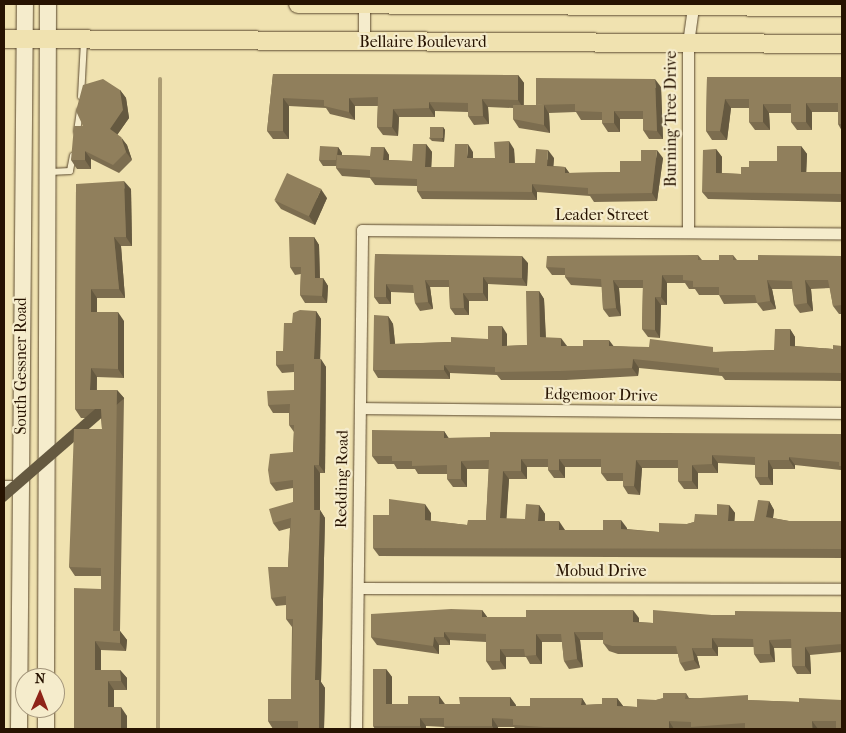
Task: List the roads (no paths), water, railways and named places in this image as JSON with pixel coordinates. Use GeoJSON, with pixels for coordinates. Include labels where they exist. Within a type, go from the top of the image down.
{"type":"FeatureCollection","features":[{"type":"Feature","properties":{"kind":"main road","name":"South Gessner Road"},"geometry":{"type":"LineString","coordinates":[[19,729],[21,290],[25,4]]}},
{"type":"Feature","properties":{"kind":"main road","name":"South Gessner Road"},"geometry":{"type":"LineString","coordinates":[[46,668],[48,4]]}},
{"type":"Feature","properties":{"kind":"main road"},"geometry":{"type":"LineString","coordinates":[[298,4],[815,5],[842,7]]}},
{"type":"Feature","properties":{"kind":"main road","name":"Bellaire Boulevard"},"geometry":{"type":"LineString","coordinates":[[4,39],[842,44]]}},
{"type":"Feature","properties":{"kind":"main road"},"geometry":{"type":"LineString","coordinates":[[21,290],[48,289]]}},
{"type":"Feature","properties":{"kind":"main road"},"geometry":{"type":"LineString","coordinates":[[21,515],[46,515]]}},
{"type":"Feature","properties":{"kind":"street"},"geometry":{"type":"LineString","coordinates":[[364,4],[364,42]]}},
{"type":"Feature","properties":{"kind":"street","name":"Burning Tree Drive"},"geometry":{"type":"LineString","coordinates":[[688,232],[688,43],[693,5]]}},
{"type":"Feature","properties":{"kind":"street","name":"Leader Street"},"geometry":{"type":"LineString","coordinates":[[362,230],[842,233]]}},
{"type":"Feature","properties":{"kind":"street","name":"Redding Road"},"geometry":{"type":"LineString","coordinates":[[356,729],[362,230]]}},
{"type":"Feature","properties":{"kind":"street","name":"Edgemoor Drive"},"geometry":{"type":"LineString","coordinates":[[360,408],[842,413]]}},
{"type":"Feature","properties":{"kind":"street","name":"Mobud Drive"},"geometry":{"type":"LineString","coordinates":[[359,588],[842,589]]}},
{"type":"Feature","properties":{"kind":"lane"},"geometry":{"type":"LineString","coordinates":[[48,172],[70,171],[73,161],[84,39]]}},
{"type":"Feature","properties":{"kind":"lane"},"geometry":{"type":"LineString","coordinates":[[4,484],[21,484]]}},
{"type":"Feature","properties":{"kind":"waterway"},"geometry":{"type":"LineString","coordinates":[[158,729],[160,79]]}}]}
